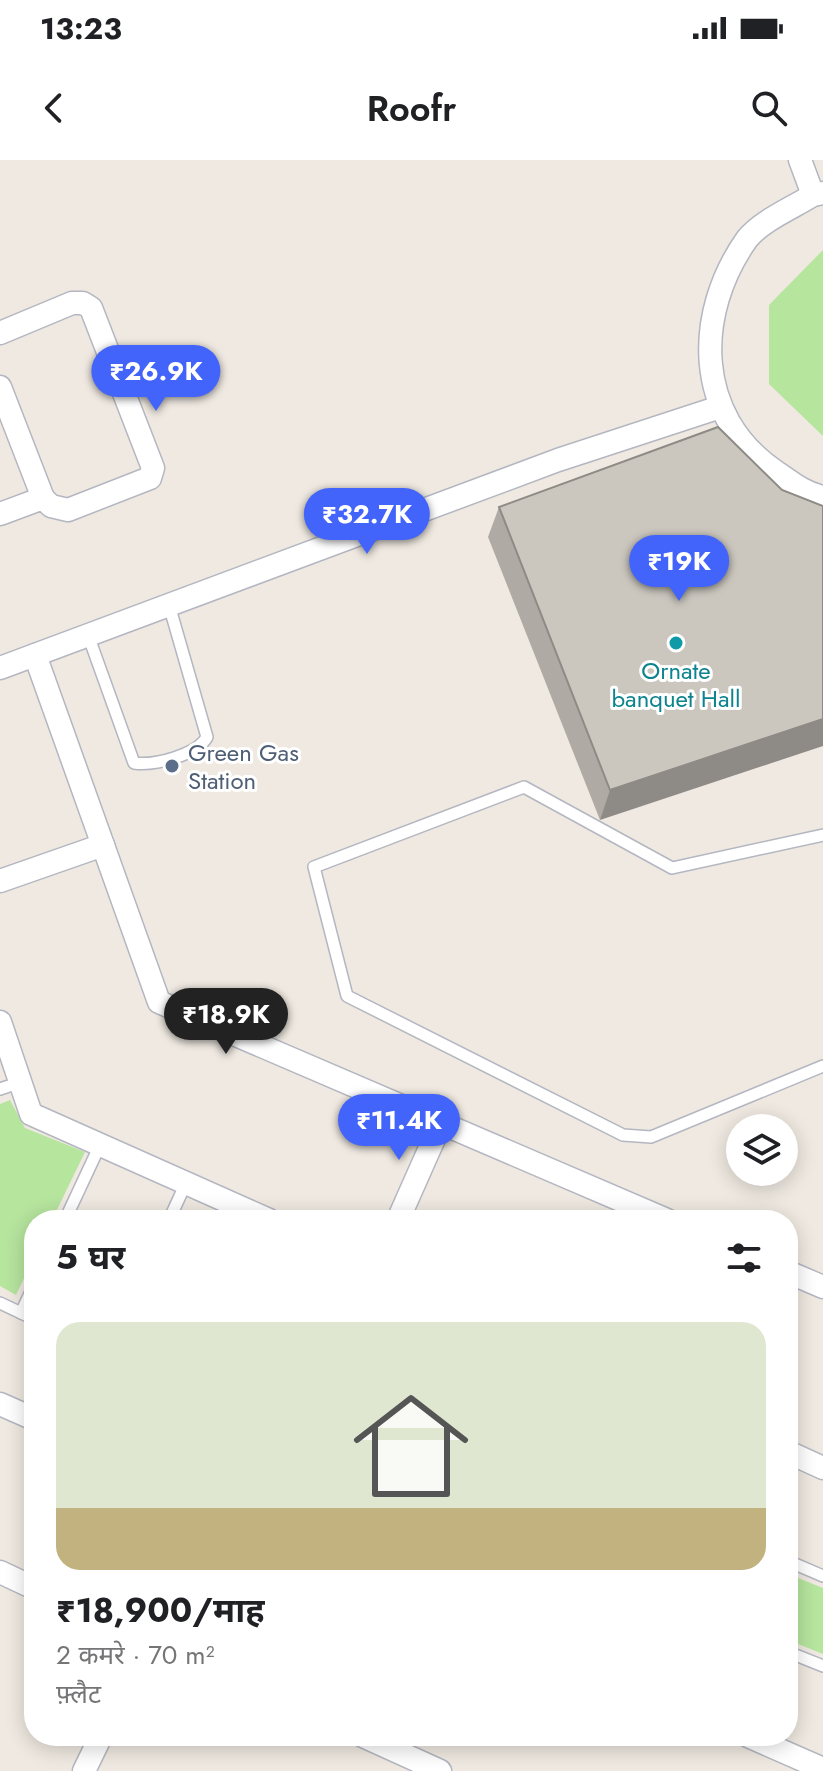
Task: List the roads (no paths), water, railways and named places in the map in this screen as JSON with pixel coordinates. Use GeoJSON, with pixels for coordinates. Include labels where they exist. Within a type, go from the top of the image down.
{"type":"FeatureCollection","features":[{"type":"Feature","properties":{"kind":"street"},"geometry":{"type":"LineString","coordinates":[[800,160],[818,194],[750,236],[720,283],[708,352],[720,407],[753,456],[809,494],[823,497]]}},
{"type":"Feature","properties":{"kind":"street"},"geometry":{"type":"LineString","coordinates":[[0,333],[72,303],[83,303],[91,308],[153,468],[150,478],[68,510],[51,506],[43,498],[0,387]]}},
{"type":"Feature","properties":{"kind":"street"},"geometry":{"type":"LineString","coordinates":[[0,668],[558,460],[720,407]]}},
{"type":"Feature","properties":{"kind":"street"},"geometry":{"type":"LineString","coordinates":[[0,514],[43,498]]}},
{"type":"Feature","properties":{"kind":"street"},"geometry":{"type":"LineString","coordinates":[[35,655],[159,1002],[644,1210]]}},
{"type":"Feature","properties":{"kind":"street"},"geometry":{"type":"LineString","coordinates":[[0,881],[103,845]]}},
{"type":"Feature","properties":{"kind":"street"},"geometry":{"type":"LineString","coordinates":[[0,1022],[10,1086],[31,1114],[247,1210]]}},
{"type":"Feature","properties":{"kind":"street"},"geometry":{"type":"LineString","coordinates":[[402,1210],[441,1123]]}},
{"type":"Feature","properties":{"kind":"street"},"geometry":{"type":"LineString","coordinates":[[798,1276],[823,1287]]}},
{"type":"Feature","properties":{"kind":"street"},"geometry":{"type":"LineString","coordinates":[[0,1404],[24,1415]]}},
{"type":"Feature","properties":{"kind":"street"},"geometry":{"type":"LineString","coordinates":[[798,1457],[823,1468]]}},
{"type":"Feature","properties":{"kind":"street"},"geometry":{"type":"LineString","coordinates":[[0,1572],[24,1583]]}},
{"type":"Feature","properties":{"kind":"street"},"geometry":{"type":"LineString","coordinates":[[84,1771],[96,1746]]}},
{"type":"Feature","properties":{"kind":"street"},"geometry":{"type":"LineString","coordinates":[[385,1746],[440,1771]]}},
{"type":"Feature","properties":{"kind":"street"},"geometry":{"type":"LineString","coordinates":[[771,1746],[823,1769]]}},
{"type":"Feature","properties":{"kind":"lane"},"geometry":{"type":"LineString","coordinates":[[88,635],[134,763],[149,766],[203,745],[207,737],[169,605]]}},
{"type":"Feature","properties":{"kind":"lane"},"geometry":{"type":"LineString","coordinates":[[823,835],[672,868],[524,787],[314,867],[347,996],[623,1135],[651,1137],[823,1066]]}},
{"type":"Feature","properties":{"kind":"lane"},"geometry":{"type":"LineString","coordinates":[[70,1210],[100,1145]]}},
{"type":"Feature","properties":{"kind":"lane"},"geometry":{"type":"LineString","coordinates":[[174,1210],[186,1183]]}},
{"type":"Feature","properties":{"kind":"lane"},"geometry":{"type":"LineString","coordinates":[[0,1303],[24,1314]]}},
{"type":"Feature","properties":{"kind":"lane"},"geometry":{"type":"LineString","coordinates":[[21,1313],[24,1307]]}},
{"type":"Feature","properties":{"kind":"lane"},"geometry":{"type":"LineString","coordinates":[[798,1565],[823,1576]]}},
{"type":"Feature","properties":{"kind":"lane"},"geometry":{"type":"LineString","coordinates":[[798,1656],[823,1666]]}},
{"type":"Feature","properties":{"kind":"place","name":"Ornate banquet Hall"},"geometry":{"type":"Point","coordinates":[676,643]}},
{"type":"Feature","properties":{"kind":"place","name":"Green Gas Station"},"geometry":{"type":"Point","coordinates":[172,766]}}]}
